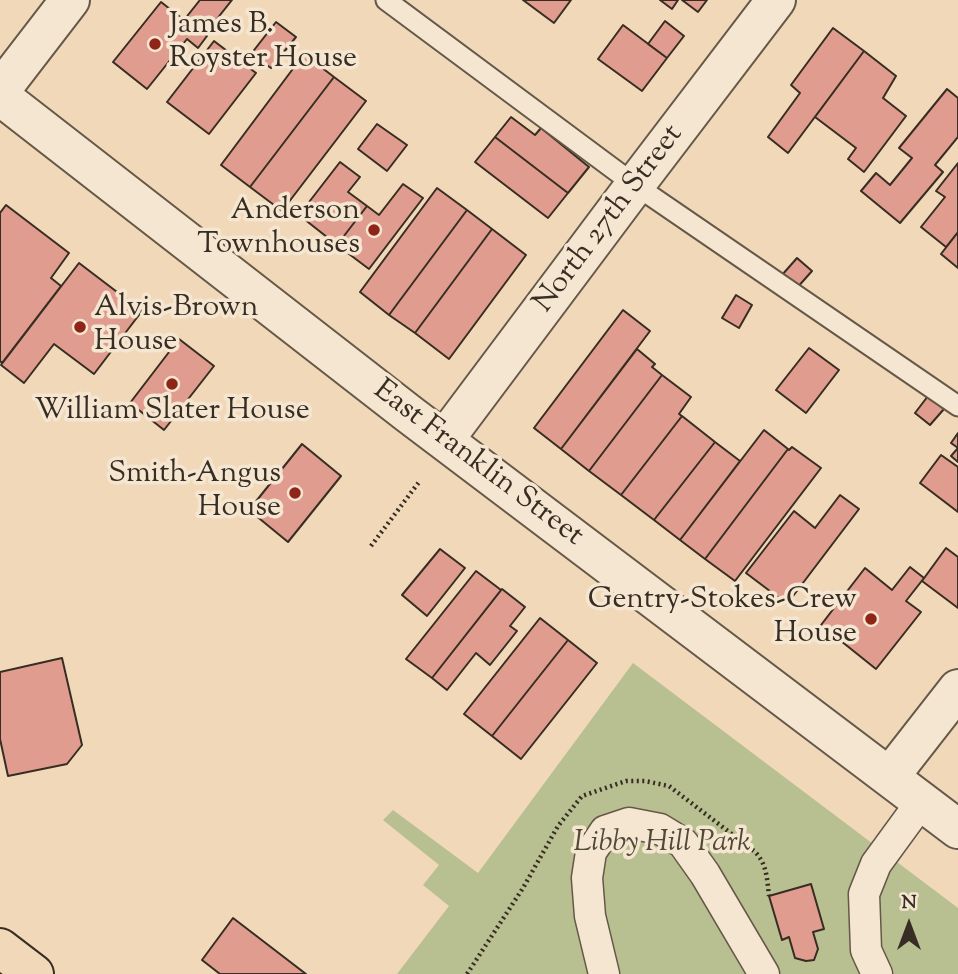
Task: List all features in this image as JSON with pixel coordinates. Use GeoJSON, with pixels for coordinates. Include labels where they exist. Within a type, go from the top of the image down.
{"type":"FeatureCollection","features":[{"type":"Feature","properties":{"kind":"main road"},"geometry":{"type":"LineString","coordinates":[[0,948],[34,974]]}},
{"type":"Feature","properties":{"kind":"street"},"geometry":{"type":"LineString","coordinates":[[0,91],[70,0]]}},
{"type":"Feature","properties":{"kind":"street","name":"North 27th Street"},"geometry":{"type":"LineString","coordinates":[[444,440],[776,0]]}},
{"type":"Feature","properties":{"kind":"street","name":"East Franklin Street"},"geometry":{"type":"LineString","coordinates":[[0,96],[444,440],[958,828]]}},
{"type":"Feature","properties":{"kind":"street"},"geometry":{"type":"LineString","coordinates":[[890,776],[958,690]]}},
{"type":"Feature","properties":{"kind":"street"},"geometry":{"type":"LineString","coordinates":[[877,974],[866,950],[864,894],[876,864],[922,801]]}},
{"type":"Feature","properties":{"kind":"street"},"geometry":{"type":"LineString","coordinates":[[604,974],[590,916],[587,878],[591,852],[605,831],[629,824],[660,829],[682,843],[705,874],[764,974]]}},
{"type":"Feature","properties":{"kind":"lane"},"geometry":{"type":"LineString","coordinates":[[386,0],[635,185],[958,406]]}},
{"type":"Feature","properties":{"kind":"path"},"geometry":{"type":"LineString","coordinates":[[372,546],[419,482]]}},
{"type":"Feature","properties":{"kind":"green space","name":"Libby Hill Park"},"geometry":{"type":"Polygon","coordinates":[[[633,663],[958,908],[958,974],[397,974],[449,906],[423,885],[439,865],[383,820],[393,810],[478,873],[633,663]]]}},
{"type":"Feature","properties":{"kind":"building","name":"James B. Royster House"},"geometry":{"type":"Polygon","coordinates":[[[200,0],[232,0],[205,34],[207,36],[198,48],[187,39],[147,89],[113,62],[161,2],[184,20],[200,0]]]}},
{"type":"Feature","properties":{"kind":"building"},"geometry":{"type":"Polygon","coordinates":[[[523,0],[571,0],[554,23],[523,0]]]}},
{"type":"Feature","properties":{"kind":"building"},"geometry":{"type":"Polygon","coordinates":[[[660,0],[678,0],[672,9],[660,0]]]}},
{"type":"Feature","properties":{"kind":"building"},"geometry":{"type":"Polygon","coordinates":[[[682,0],[707,0],[698,12],[682,0]]]}},
{"type":"Feature","properties":{"kind":"building"},"geometry":{"type":"Polygon","coordinates":[[[665,21],[684,36],[667,58],[648,44],[665,21]]]}},
{"type":"Feature","properties":{"kind":"building"},"geometry":{"type":"Polygon","coordinates":[[[276,22],[296,37],[271,68],[251,54],[276,22]]]}},
{"type":"Feature","properties":{"kind":"building"},"geometry":{"type":"Polygon","coordinates":[[[623,25],[667,58],[642,91],[598,59],[623,25]]]}},
{"type":"Feature","properties":{"kind":"building"},"geometry":{"type":"Polygon","coordinates":[[[833,28],[864,51],[788,153],[768,137],[800,93],[791,85],[833,28]]]}},
{"type":"Feature","properties":{"kind":"building"},"geometry":{"type":"Polygon","coordinates":[[[214,41],[256,73],[209,134],[167,102],[214,41]]]}},
{"type":"Feature","properties":{"kind":"building"},"geometry":{"type":"Polygon","coordinates":[[[864,51],[896,76],[883,98],[906,116],[864,172],[848,159],[856,148],[815,117],[864,51]]]}},
{"type":"Feature","properties":{"kind":"building"},"geometry":{"type":"Polygon","coordinates":[[[304,54],[334,77],[250,187],[221,165],[304,54]]]}},
{"type":"Feature","properties":{"kind":"building"},"geometry":{"type":"Polygon","coordinates":[[[334,77],[366,101],[282,211],[250,187],[334,77]]]}},
{"type":"Feature","properties":{"kind":"building"},"geometry":{"type":"Polygon","coordinates":[[[947,89],[958,98],[958,137],[935,165],[943,172],[900,223],[861,191],[876,173],[890,185],[912,158],[899,148],[947,89]]]}},
{"type":"Feature","properties":{"kind":"building"},"geometry":{"type":"Polygon","coordinates":[[[511,117],[535,135],[541,128],[589,167],[568,193],[495,137],[511,117]]]}},
{"type":"Feature","properties":{"kind":"building"},"geometry":{"type":"Polygon","coordinates":[[[377,124],[407,145],[387,171],[358,149],[377,124]]]}},
{"type":"Feature","properties":{"kind":"building"},"geometry":{"type":"Polygon","coordinates":[[[495,137],[568,193],[548,218],[475,162],[495,137]]]}},
{"type":"Feature","properties":{"kind":"building","name":"Anderson Townhouses"},"geometry":{"type":"Polygon","coordinates":[[[340,162],[360,177],[348,192],[367,206],[337,245],[299,215],[340,162]]]}},
{"type":"Feature","properties":{"kind":"building"},"geometry":{"type":"Polygon","coordinates":[[[958,163],[958,232],[946,247],[921,227],[945,197],[936,191],[958,163]]]}},
{"type":"Feature","properties":{"kind":"building","name":"Anderson Townhouses"},"geometry":{"type":"Polygon","coordinates":[[[403,184],[423,198],[369,269],[337,245],[367,206],[379,215],[403,184]]]}},
{"type":"Feature","properties":{"kind":"building"},"geometry":{"type":"Polygon","coordinates":[[[437,188],[467,210],[389,315],[360,292],[437,188]]]}},
{"type":"Feature","properties":{"kind":"building"},"geometry":{"type":"Polygon","coordinates":[[[6,205],[69,253],[51,278],[61,286],[2,363],[0,213],[6,205]]]}},
{"type":"Feature","properties":{"kind":"building"},"geometry":{"type":"Polygon","coordinates":[[[467,210],[492,229],[415,333],[389,315],[467,210]]]}},
{"type":"Feature","properties":{"kind":"building"},"geometry":{"type":"Polygon","coordinates":[[[492,229],[526,255],[449,359],[415,333],[492,229]]]}},
{"type":"Feature","properties":{"kind":"building"},"geometry":{"type":"Polygon","coordinates":[[[958,232],[958,268],[941,254],[958,232]]]}},
{"type":"Feature","properties":{"kind":"building"},"geometry":{"type":"Polygon","coordinates":[[[797,258],[812,271],[796,289],[782,275],[797,258]]]}},
{"type":"Feature","properties":{"kind":"building","name":"Alvis-Brown House"},"geometry":{"type":"Polygon","coordinates":[[[79,263],[142,311],[94,374],[54,344],[24,383],[1,365],[79,263]]]}},
{"type":"Feature","properties":{"kind":"building"},"geometry":{"type":"Polygon","coordinates":[[[736,295],[752,305],[739,328],[722,318],[736,295]]]}},
{"type":"Feature","properties":{"kind":"building"},"geometry":{"type":"Polygon","coordinates":[[[623,310],[650,331],[561,449],[534,428],[623,310]]]}},
{"type":"Feature","properties":{"kind":"building","name":"William Slater House"},"geometry":{"type":"Polygon","coordinates":[[[179,339],[214,366],[164,430],[130,403],[179,339]]]}},
{"type":"Feature","properties":{"kind":"building"},"geometry":{"type":"Polygon","coordinates":[[[809,348],[839,370],[806,413],[776,390],[809,348]]]}},
{"type":"Feature","properties":{"kind":"building"},"geometry":{"type":"Polygon","coordinates":[[[637,349],[655,364],[652,367],[662,375],[589,471],[561,449],[637,349]]]}},
{"type":"Feature","properties":{"kind":"building"},"geometry":{"type":"Polygon","coordinates":[[[662,375],[691,397],[679,414],[682,416],[621,495],[589,471],[662,375]]]}},
{"type":"Feature","properties":{"kind":"building"},"geometry":{"type":"Polygon","coordinates":[[[928,396],[944,409],[930,425],[915,413],[928,396]]]}},
{"type":"Feature","properties":{"kind":"building"},"geometry":{"type":"Polygon","coordinates":[[[682,416],[715,442],[654,520],[621,495],[682,416]]]}},
{"type":"Feature","properties":{"kind":"building"},"geometry":{"type":"Polygon","coordinates":[[[764,430],[788,449],[705,559],[680,540],[764,430]]]}},
{"type":"Feature","properties":{"kind":"building"},"geometry":{"type":"Polygon","coordinates":[[[958,433],[958,448],[951,443],[958,433]]]}},
{"type":"Feature","properties":{"kind":"building"},"geometry":{"type":"Polygon","coordinates":[[[715,442],[740,461],[680,540],[654,520],[715,442]]]}},
{"type":"Feature","properties":{"kind":"building","name":"Smith-Angus House"},"geometry":{"type":"Polygon","coordinates":[[[302,444],[341,476],[288,542],[249,510],[302,444]]]}},
{"type":"Feature","properties":{"kind":"building"},"geometry":{"type":"Polygon","coordinates":[[[792,447],[821,468],[735,581],[705,559],[792,447]]]}},
{"type":"Feature","properties":{"kind":"building"},"geometry":{"type":"Polygon","coordinates":[[[958,448],[958,462],[951,456],[958,448]]]}},
{"type":"Feature","properties":{"kind":"building"},"geometry":{"type":"Polygon","coordinates":[[[941,455],[958,467],[958,512],[920,483],[941,455]]]}},
{"type":"Feature","properties":{"kind":"building"},"geometry":{"type":"Polygon","coordinates":[[[840,495],[859,509],[787,604],[746,573],[794,511],[815,528],[840,495]]]}},
{"type":"Feature","properties":{"kind":"building"},"geometry":{"type":"Polygon","coordinates":[[[946,548],[958,557],[958,608],[922,581],[946,548]]]}},
{"type":"Feature","properties":{"kind":"building"},"geometry":{"type":"Polygon","coordinates":[[[440,549],[465,568],[427,616],[402,595],[440,549]]]}},
{"type":"Feature","properties":{"kind":"building","name":"Gentry-Stokes-Crew House"},"geometry":{"type":"Polygon","coordinates":[[[910,567],[924,578],[906,601],[921,612],[876,669],[821,625],[865,568],[892,590],[910,567]]]}},
{"type":"Feature","properties":{"kind":"building"},"geometry":{"type":"Polygon","coordinates":[[[476,571],[501,590],[432,678],[406,659],[476,571]]]}},
{"type":"Feature","properties":{"kind":"building"},"geometry":{"type":"Polygon","coordinates":[[[502,589],[525,607],[510,626],[517,631],[490,665],[476,653],[447,690],[432,678],[502,589]]]}},
{"type":"Feature","properties":{"kind":"building"},"geometry":{"type":"Polygon","coordinates":[[[540,618],[568,640],[492,736],[464,714],[540,618]]]}},
{"type":"Feature","properties":{"kind":"building"},"geometry":{"type":"Polygon","coordinates":[[[568,640],[597,663],[521,759],[492,736],[568,640]]]}},
{"type":"Feature","properties":{"kind":"building"},"geometry":{"type":"Polygon","coordinates":[[[62,658],[82,745],[67,764],[8,776],[0,739],[0,672],[62,658]]]}},
{"type":"Feature","properties":{"kind":"building"},"geometry":{"type":"Polygon","coordinates":[[[811,884],[824,929],[813,932],[818,949],[814,960],[806,961],[795,958],[789,937],[782,940],[769,896],[811,884]]]}},
{"type":"Feature","properties":{"kind":"building"},"geometry":{"type":"Polygon","coordinates":[[[233,918],[306,974],[220,974],[202,960],[233,918]]]}},
{"type":"Feature","properties":{"kind":"place","name":"James B. Royster House"},"geometry":{"type":"Point","coordinates":[155,44]}},
{"type":"Feature","properties":{"kind":"place","name":"Anderson Townhouses"},"geometry":{"type":"Point","coordinates":[374,230]}},
{"type":"Feature","properties":{"kind":"place","name":"Alvis-Brown House"},"geometry":{"type":"Point","coordinates":[80,327]}},
{"type":"Feature","properties":{"kind":"place","name":"William Slater House"},"geometry":{"type":"Point","coordinates":[172,384]}},
{"type":"Feature","properties":{"kind":"place","name":"Smith-Angus House"},"geometry":{"type":"Point","coordinates":[295,493]}},
{"type":"Feature","properties":{"kind":"place","name":"Gentry-Stokes-Crew House"},"geometry":{"type":"Point","coordinates":[871,619]}}]}
